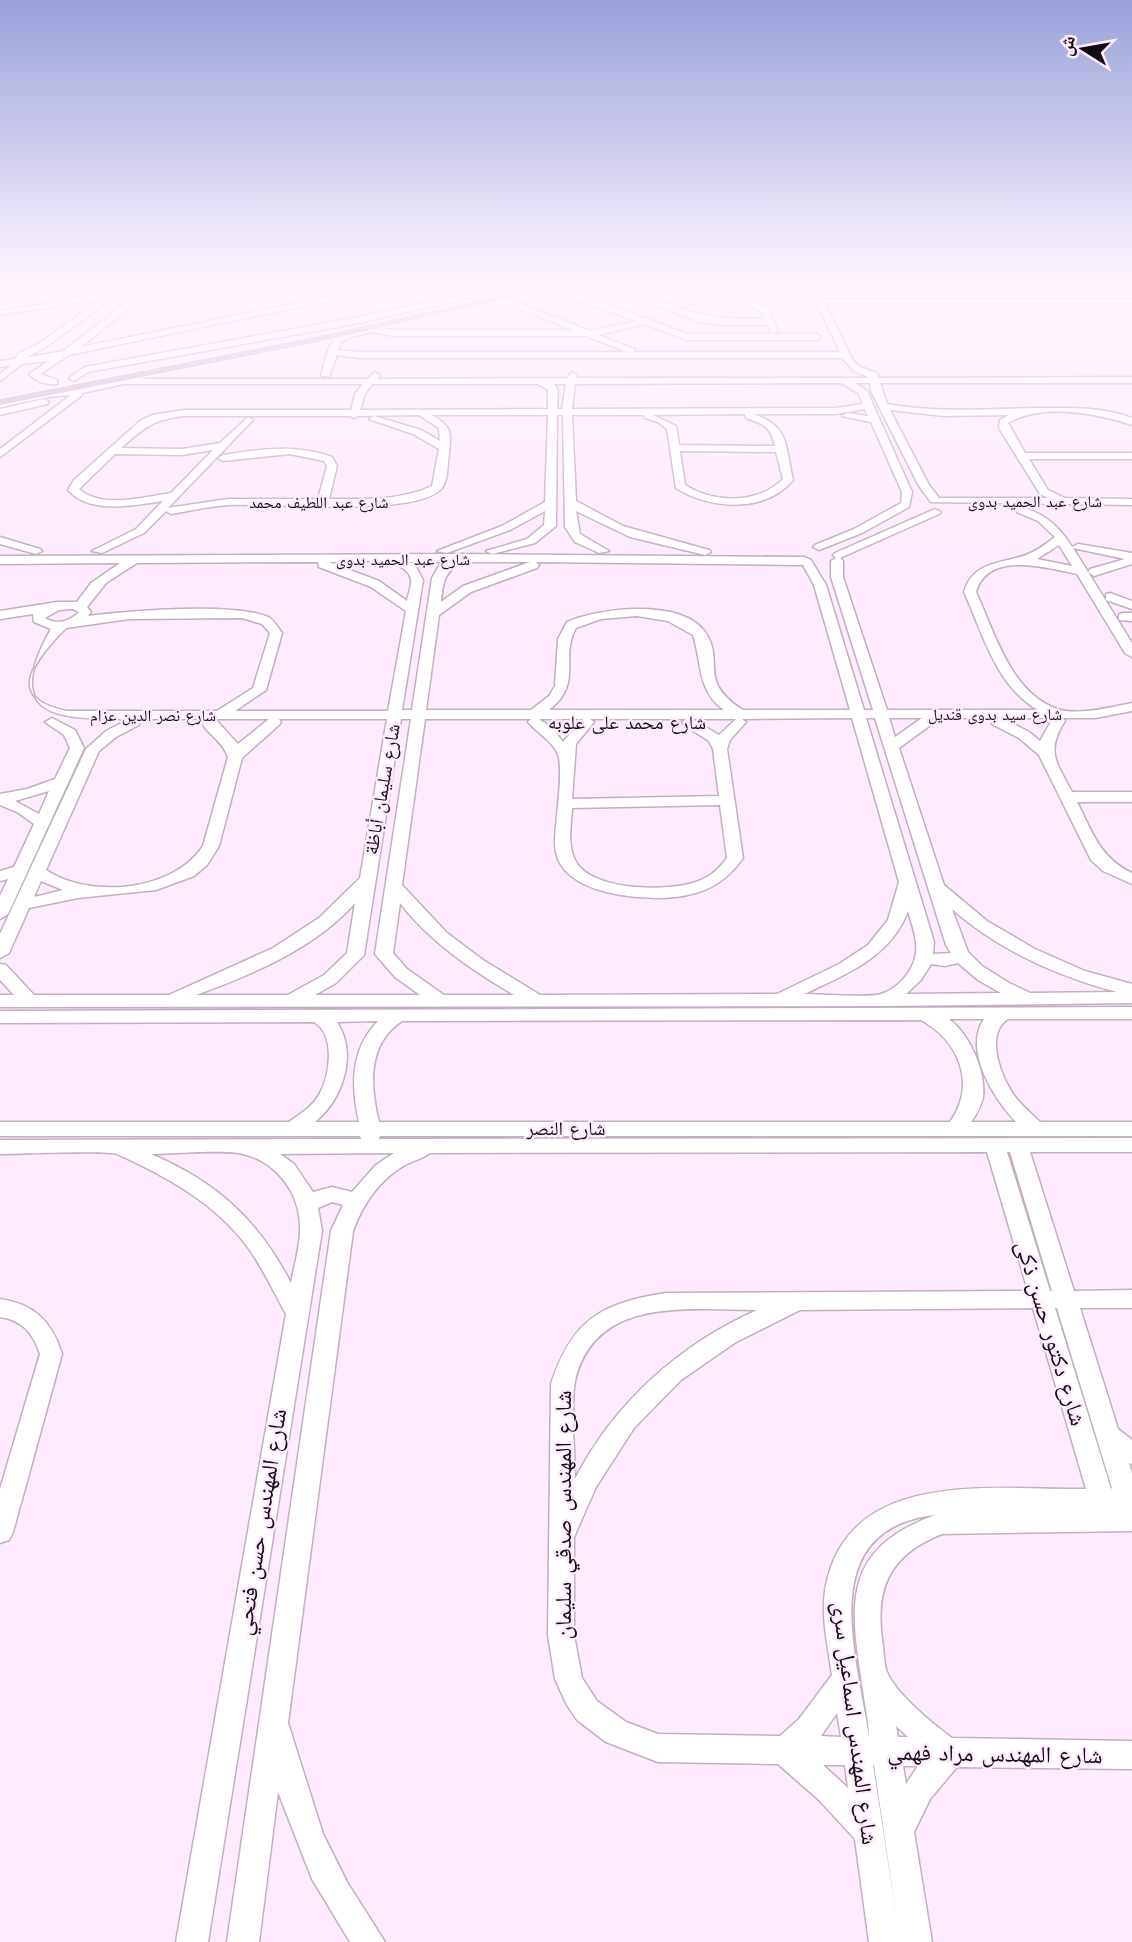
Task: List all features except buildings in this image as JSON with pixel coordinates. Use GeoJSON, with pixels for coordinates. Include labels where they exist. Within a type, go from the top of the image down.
{"type":"FeatureCollection","features":[{"type":"Feature","properties":{"kind":"main road"},"geometry":{"type":"LineString","coordinates":[[0,394],[74,378]]}},
{"type":"Feature","properties":{"kind":"main road"},"geometry":{"type":"LineString","coordinates":[[0,401],[126,378]]}},
{"type":"Feature","properties":{"kind":"street"},"geometry":{"type":"LineString","coordinates":[[38,378],[54,382]]}},
{"type":"Feature","properties":{"kind":"street"},"geometry":{"type":"LineString","coordinates":[[32,396],[142,378]]}},
{"type":"Feature","properties":{"kind":"street"},"geometry":{"type":"LineString","coordinates":[[193,378],[215,378]]}},
{"type":"Feature","properties":{"kind":"street"},"geometry":{"type":"LineString","coordinates":[[126,382],[210,378]]}},
{"type":"Feature","properties":{"kind":"street"},"geometry":{"type":"LineString","coordinates":[[332,378],[348,390],[351,411]]}},
{"type":"Feature","properties":{"kind":"street"},"geometry":{"type":"LineString","coordinates":[[368,378],[672,378]]}},
{"type":"Feature","properties":{"kind":"street"},"geometry":{"type":"LineString","coordinates":[[351,411],[363,390],[374,378]]}},
{"type":"Feature","properties":{"kind":"street"},"geometry":{"type":"LineString","coordinates":[[492,551],[531,541],[550,526],[553,387],[532,378]]}},
{"type":"Feature","properties":{"kind":"street"},"geometry":{"type":"LineString","coordinates":[[572,378],[568,413],[572,534],[603,551]]}},
{"type":"Feature","properties":{"kind":"street"},"geometry":{"type":"LineString","coordinates":[[841,378],[862,391],[907,492],[905,503]]}},
{"type":"Feature","properties":{"kind":"street"},"geometry":{"type":"LineString","coordinates":[[862,378],[1132,380]]}},
{"type":"Feature","properties":{"kind":"street"},"geometry":{"type":"LineString","coordinates":[[875,378],[1132,380]]}},
{"type":"Feature","properties":{"kind":"street"},"geometry":{"type":"LineString","coordinates":[[875,378],[875,387],[884,406],[924,486],[937,506]]}},
{"type":"Feature","properties":{"kind":"street"},"geometry":{"type":"LineString","coordinates":[[3,445],[21,438],[63,404],[91,388]]}},
{"type":"Feature","properties":{"kind":"street"},"geometry":{"type":"LineString","coordinates":[[32,396],[48,403]]}},
{"type":"Feature","properties":{"kind":"street"},"geometry":{"type":"LineString","coordinates":[[3,445],[48,403]]}},
{"type":"Feature","properties":{"kind":"street"},"geometry":{"type":"LineString","coordinates":[[0,412],[48,403],[63,404]]}},
{"type":"Feature","properties":{"kind":"street"},"geometry":{"type":"LineString","coordinates":[[568,413],[795,415],[844,413],[869,406]]}},
{"type":"Feature","properties":{"kind":"street"},"geometry":{"type":"LineString","coordinates":[[884,406],[913,411],[974,413],[996,431],[1030,486],[1030,494],[1022,506],[1062,515]]}},
{"type":"Feature","properties":{"kind":"street"},"geometry":{"type":"LineString","coordinates":[[351,411],[417,432],[444,448]]}},
{"type":"Feature","properties":{"kind":"street"},"geometry":{"type":"LineString","coordinates":[[150,545],[180,496],[209,461],[258,417],[351,411],[521,414],[844,413],[875,420]]}},
{"type":"Feature","properties":{"kind":"street"},"geometry":{"type":"LineString","coordinates":[[156,516],[121,503],[88,500],[73,490],[78,482],[112,451],[155,417],[226,413],[258,417],[351,411],[424,415],[552,413]]}},
{"type":"Feature","properties":{"kind":"street"},"geometry":{"type":"LineString","coordinates":[[987,422],[1003,422],[1024,411]]}},
{"type":"Feature","properties":{"kind":"street"},"geometry":{"type":"LineString","coordinates":[[891,420],[916,415],[1088,411],[1132,422]]}},
{"type":"Feature","properties":{"kind":"street"},"geometry":{"type":"LineString","coordinates":[[424,415],[443,426],[446,435],[463,421],[483,415]]}},
{"type":"Feature","properties":{"kind":"street"},"geometry":{"type":"LineString","coordinates":[[642,415],[661,420],[672,428],[680,486],[696,496],[725,501],[756,498],[784,485],[789,474],[776,429],[768,422],[746,415]]}},
{"type":"Feature","properties":{"kind":"street"},"geometry":{"type":"LineString","coordinates":[[672,428],[688,415]]}},
{"type":"Feature","properties":{"kind":"street"},"geometry":{"type":"LineString","coordinates":[[776,429],[782,421],[795,415]]}},
{"type":"Feature","properties":{"kind":"street"},"geometry":{"type":"LineString","coordinates":[[98,551],[130,538],[223,458],[250,430],[258,417]]}},
{"type":"Feature","properties":{"kind":"street"},"geometry":{"type":"LineString","coordinates":[[1003,422],[1023,458],[1062,515],[1088,571],[1128,633]]}},
{"type":"Feature","properties":{"kind":"street","name":"شارع عبد اللطيف محمد"},"geometry":{"type":"LineString","coordinates":[[121,503],[180,496],[228,502],[399,501],[428,494],[440,482],[446,435]]}},
{"type":"Feature","properties":{"kind":"street"},"geometry":{"type":"LineString","coordinates":[[259,442],[288,453]]}},
{"type":"Feature","properties":{"kind":"street"},"geometry":{"type":"LineString","coordinates":[[112,451],[182,452],[225,445]]}},
{"type":"Feature","properties":{"kind":"street"},"geometry":{"type":"LineString","coordinates":[[674,447],[781,449]]}},
{"type":"Feature","properties":{"kind":"street"},"geometry":{"type":"LineString","coordinates":[[182,452],[209,461]]}},
{"type":"Feature","properties":{"kind":"street"},"geometry":{"type":"LineString","coordinates":[[223,458],[288,453],[321,456],[332,462],[323,502]]}},
{"type":"Feature","properties":{"kind":"street"},"geometry":{"type":"LineString","coordinates":[[1023,458],[1132,458]]}},
{"type":"Feature","properties":{"kind":"street"},"geometry":{"type":"LineString","coordinates":[[1023,458],[1054,458]]}},
{"type":"Feature","properties":{"kind":"street"},"geometry":{"type":"LineString","coordinates":[[805,558],[818,547],[858,531],[905,503],[918,498],[937,506]]}},
{"type":"Feature","properties":{"kind":"street","name":"شارع عبد اللطيف محمد"},"geometry":{"type":"LineString","coordinates":[[171,511],[228,502]]}},
{"type":"Feature","properties":{"kind":"street"},"geometry":{"type":"LineString","coordinates":[[570,502],[610,527],[705,552]]}},
{"type":"Feature","properties":{"kind":"street","name":"شارع عبد الحميد بدوى"},"geometry":{"type":"LineString","coordinates":[[1062,515],[1132,502]]}},
{"type":"Feature","properties":{"kind":"street"},"geometry":{"type":"LineString","coordinates":[[443,551],[506,528],[552,503]]}},
{"type":"Feature","properties":{"kind":"street","name":"شارع عبد الحميد بدوى"},"geometry":{"type":"LineString","coordinates":[[838,558],[937,506],[1022,506],[1062,515],[1132,510]]}},
{"type":"Feature","properties":{"kind":"street"},"geometry":{"type":"LineString","coordinates":[[1062,515],[1061,538],[1126,614],[1132,653]]}},
{"type":"Feature","properties":{"kind":"street"},"geometry":{"type":"LineString","coordinates":[[551,519],[570,519]]}},
{"type":"Feature","properties":{"kind":"street"},"geometry":{"type":"LineString","coordinates":[[1045,752],[1056,718],[1027,698],[1010,680],[970,592],[971,584],[985,571],[1025,559],[1061,538]]}},
{"type":"Feature","properties":{"kind":"street"},"geometry":{"type":"LineString","coordinates":[[0,540],[36,551]]}},
{"type":"Feature","properties":{"kind":"street","name":"شارع عبد الحميد بدوى"},"geometry":{"type":"LineString","coordinates":[[0,551],[98,551],[150,545],[394,558],[805,558]]}},
{"type":"Feature","properties":{"kind":"street"},"geometry":{"type":"LineString","coordinates":[[818,547],[831,550],[838,558],[837,577],[961,956],[977,973],[1030,999]]}},
{"type":"Feature","properties":{"kind":"street"},"geometry":{"type":"LineString","coordinates":[[1078,547],[1132,559]]}},
{"type":"Feature","properties":{"kind":"street","name":"شارع عبد الحميد بدوى"},"geometry":{"type":"LineString","coordinates":[[0,560],[299,559],[327,555],[443,551],[705,552],[805,558]]}},
{"type":"Feature","properties":{"kind":"street","name":"شارع سليمان أباظة"},"geometry":{"type":"LineString","coordinates":[[355,955],[417,580],[411,568],[394,558]]}},
{"type":"Feature","properties":{"kind":"street","name":"شارع سليمان أباظة"},"geometry":{"type":"LineString","coordinates":[[384,954],[439,573],[461,558]]}},
{"type":"Feature","properties":{"kind":"street"},"geometry":{"type":"LineString","coordinates":[[805,558],[824,564],[838,558]]}},
{"type":"Feature","properties":{"kind":"street"},"geometry":{"type":"LineString","coordinates":[[805,558],[820,585],[925,942],[926,958],[919,973],[885,1000]]}},
{"type":"Feature","properties":{"kind":"street"},"geometry":{"type":"LineString","coordinates":[[9,681],[62,625],[81,612],[89,593],[107,575],[140,559]]}},
{"type":"Feature","properties":{"kind":"street"},"geometry":{"type":"LineString","coordinates":[[299,559],[352,574],[386,590],[412,610]]}},
{"type":"Feature","properties":{"kind":"street"},"geometry":{"type":"LineString","coordinates":[[433,613],[448,600],[488,579],[565,559]]}},
{"type":"Feature","properties":{"kind":"street"},"geometry":{"type":"LineString","coordinates":[[1025,559],[1088,571],[1132,559]]}},
{"type":"Feature","properties":{"kind":"street"},"geometry":{"type":"LineString","coordinates":[[41,622],[38,616],[71,598],[87,583],[88,570],[75,560]]}},
{"type":"Feature","properties":{"kind":"street"},"geometry":{"type":"LineString","coordinates":[[1110,597],[1132,604]]}},
{"type":"Feature","properties":{"kind":"street"},"geometry":{"type":"LineString","coordinates":[[1,614],[53,607],[129,615],[228,613],[243,614],[266,621],[276,633],[259,690],[234,707],[211,717],[235,757]]}},
{"type":"Feature","properties":{"kind":"street"},"geometry":{"type":"LineString","coordinates":[[562,686],[588,718],[569,743],[566,755],[564,848],[566,860],[575,871],[608,887],[651,892],[692,889],[709,884],[731,868],[735,858],[720,749],[715,738],[688,718],[705,696],[708,686],[699,633],[684,621],[644,613],[604,614],[571,625],[564,637],[562,686],[535,718],[566,755]]}},
{"type":"Feature","properties":{"kind":"street"},"geometry":{"type":"LineString","coordinates":[[1,614],[62,625]]}},
{"type":"Feature","properties":{"kind":"street"},"geometry":{"type":"LineString","coordinates":[[24,649],[41,622]]}},
{"type":"Feature","properties":{"kind":"street"},"geometry":{"type":"LineString","coordinates":[[1010,680],[1009,698],[995,718],[1045,752],[1097,857],[1109,868],[1132,879]]}},
{"type":"Feature","properties":{"kind":"street"},"geometry":{"type":"LineString","coordinates":[[708,686],[719,701],[739,718],[723,739],[720,749]]}},
{"type":"Feature","properties":{"kind":"street"},"geometry":{"type":"LineString","coordinates":[[259,690],[274,703],[295,715]]}},
{"type":"Feature","properties":{"kind":"street"},"geometry":{"type":"LineString","coordinates":[[875,694],[925,718],[892,746]]}},
{"type":"Feature","properties":{"kind":"street"},"geometry":{"type":"LineString","coordinates":[[814,714],[853,695]]}},
{"type":"Feature","properties":{"kind":"street","name":"شارع نصر الدين عزام"},"geometry":{"type":"LineString","coordinates":[[11,698],[32,710],[48,713],[211,717],[274,722],[394,718]]}},
{"type":"Feature","properties":{"kind":"street","name":"شارع سيد بدوى قنديل"},"geometry":{"type":"LineString","coordinates":[[1056,718],[1111,713],[1132,707]]}},
{"type":"Feature","properties":{"kind":"street","name":"شارع محمد على علوبه"},"geometry":{"type":"LineString","coordinates":[[739,718],[814,714],[859,718]]}},
{"type":"Feature","properties":{"kind":"street","name":"شارع نصر الدين عزام"},"geometry":{"type":"LineString","coordinates":[[26,718],[52,722],[134,722],[295,715],[394,718]]}},
{"type":"Feature","properties":{"kind":"street","name":"شارع سيد بدوى قنديل"},"geometry":{"type":"LineString","coordinates":[[859,718],[1114,720],[1132,717]]}},
{"type":"Feature","properties":{"kind":"street","name":"شارع محمد على علوبه"},"geometry":{"type":"LineString","coordinates":[[394,718],[859,718]]}},
{"type":"Feature","properties":{"kind":"street"},"geometry":{"type":"LineString","coordinates":[[52,722],[70,733],[85,749]]}},
{"type":"Feature","properties":{"kind":"street"},"geometry":{"type":"LineString","coordinates":[[0,953],[22,905],[42,823],[61,782],[85,749],[134,722]]}},
{"type":"Feature","properties":{"kind":"street"},"geometry":{"type":"LineString","coordinates":[[22,905],[84,892],[144,889],[164,884],[196,867],[206,857],[211,846],[235,757],[258,733],[274,722]]}},
{"type":"Feature","properties":{"kind":"street"},"geometry":{"type":"LineString","coordinates":[[0,912],[29,870],[85,749]]}},
{"type":"Feature","properties":{"kind":"street"},"geometry":{"type":"LineString","coordinates":[[0,800],[32,793],[61,782]]}},
{"type":"Feature","properties":{"kind":"street"},"geometry":{"type":"LineString","coordinates":[[1066,797],[1132,797]]}},
{"type":"Feature","properties":{"kind":"street"},"geometry":{"type":"LineString","coordinates":[[0,800],[42,823]]}},
{"type":"Feature","properties":{"kind":"street"},"geometry":{"type":"LineString","coordinates":[[566,804],[727,800]]}},
{"type":"Feature","properties":{"kind":"street"},"geometry":{"type":"LineString","coordinates":[[0,876],[29,870],[84,892]]}},
{"type":"Feature","properties":{"kind":"street"},"geometry":{"type":"LineString","coordinates":[[164,1001],[253,967],[291,947],[340,911],[367,879]]}},
{"type":"Feature","properties":{"kind":"street"},"geometry":{"type":"LineString","coordinates":[[780,1000],[799,988],[850,966],[870,952],[896,920],[908,883]]}},
{"type":"Feature","properties":{"kind":"street"},"geometry":{"type":"LineString","coordinates":[[394,885],[408,905],[448,945],[537,1000]]}},
{"type":"Feature","properties":{"kind":"street"},"geometry":{"type":"LineString","coordinates":[[936,885],[974,920],[1025,951],[1088,977],[1132,990]]}},
{"type":"Feature","properties":{"kind":"street"},"geometry":{"type":"LineString","coordinates":[[292,1001],[330,979],[355,955],[369,959],[384,954],[401,973],[439,1000]]}},
{"type":"Feature","properties":{"kind":"street"},"geometry":{"type":"LineString","coordinates":[[926,958],[945,961],[961,956]]}},
{"type":"Feature","properties":{"kind":"street"},"geometry":{"type":"LineString","coordinates":[[0,969],[29,1001]]}},
{"type":"Feature","properties":{"kind":"street"},"geometry":{"type":"LineString","coordinates":[[0,1001],[164,1001],[186,1009],[318,1016],[398,1016],[667,1008],[780,1000],[1132,997]]}},
{"type":"Feature","properties":{"kind":"street"},"geometry":{"type":"LineString","coordinates":[[0,1017],[186,1009],[292,1001],[439,1000],[537,1000],[667,1008],[927,1015],[1132,1013]]}},
{"type":"Feature","properties":{"kind":"street"},"geometry":{"type":"LineString","coordinates":[[1003,1014],[991,1020],[985,1031],[985,1045],[997,1084],[1005,1097],[1036,1130]]}},
{"type":"Feature","properties":{"kind":"street"},"geometry":{"type":"LineString","coordinates":[[927,1015],[942,1022],[954,1034],[961,1046],[972,1085],[973,1100],[955,1130]]}},
{"type":"Feature","properties":{"kind":"street"},"geometry":{"type":"LineString","coordinates":[[295,1128],[326,1100],[332,1086],[337,1047],[335,1034],[329,1023],[318,1016]]}},
{"type":"Feature","properties":{"kind":"street"},"geometry":{"type":"LineString","coordinates":[[370,1138],[362,1089],[369,1047],[375,1034],[385,1023],[398,1016]]}},
{"type":"Feature","properties":{"kind":"street","name":"شارع النصر"},"geometry":{"type":"LineString","coordinates":[[0,1129],[295,1128],[370,1138],[704,1137],[955,1130],[1132,1129]]}},
{"type":"Feature","properties":{"kind":"street"},"geometry":{"type":"LineString","coordinates":[[0,1147],[230,1147],[370,1138],[436,1147],[704,1137],[995,1146],[1132,1145]]}},
{"type":"Feature","properties":{"kind":"street","name":"شارع دكتور حسن ذكى"},"geometry":{"type":"LineString","coordinates":[[995,1146],[1108,1436],[1122,1509]]}},
{"type":"Feature","properties":{"kind":"street","name":"شارع دكتور حسن ذكى"},"geometry":{"type":"LineString","coordinates":[[1018,1146],[1054,1300],[1122,1509]]}},
{"type":"Feature","properties":{"kind":"street"},"geometry":{"type":"LineString","coordinates":[[92,1147],[122,1150],[149,1160],[198,1186],[219,1202],[256,1241],[296,1312]]}},
{"type":"Feature","properties":{"kind":"street"},"geometry":{"type":"LineString","coordinates":[[230,1147],[259,1151],[281,1165],[299,1183],[309,1204],[319,1197],[332,1194],[345,1196],[354,1202]]}},
{"type":"Feature","properties":{"kind":"street","name":"شارع المهندس حسن فتحي"},"geometry":{"type":"LineString","coordinates":[[243,1942],[342,1231],[354,1202],[369,1183],[411,1153],[436,1147]]}},
{"type":"Feature","properties":{"kind":"street","name":"شارع المهندس حسن فتحي"},"geometry":{"type":"LineString","coordinates":[[192,1942],[311,1231],[309,1204]]}},
{"type":"Feature","properties":{"kind":"street","name":"شارع المهندس صدقي سليمان"},"geometry":{"type":"LineString","coordinates":[[857,1753],[657,1748],[625,1739],[596,1720],[575,1695],[564,1666],[564,1384],[570,1357],[585,1335],[608,1317],[636,1306],[666,1302],[1132,1299]]}},
{"type":"Feature","properties":{"kind":"street"},"geometry":{"type":"LineString","coordinates":[[563,1539],[586,1481],[617,1430],[655,1387],[699,1351],[748,1322],[801,1301]]}},
{"type":"Feature","properties":{"kind":"street"},"geometry":{"type":"LineString","coordinates":[[0,1308],[30,1317],[45,1333],[51,1354],[0,1532]]}},
{"type":"Feature","properties":{"kind":"street"},"geometry":{"type":"LineString","coordinates":[[1108,1436],[1132,1454]]}},
{"type":"Feature","properties":{"kind":"street","name":"شارع المهندس اسماعيل سرى"},"geometry":{"type":"LineString","coordinates":[[885,1942],[838,1615],[839,1584],[849,1555],[866,1532],[890,1514],[919,1504],[951,1501],[1122,1509]]}},
{"type":"Feature","properties":{"kind":"street","name":"شارع المهندس اسماعيل سرى"},"geometry":{"type":"LineString","coordinates":[[916,1942],[866,1623],[867,1594],[876,1569],[893,1547],[915,1532],[942,1523],[1122,1509]]}},
{"type":"Feature","properties":{"kind":"street"},"geometry":{"type":"LineString","coordinates":[[874,1677],[894,1706],[919,1731],[949,1754],[927,1775],[915,1793],[898,1833]]}},
{"type":"Feature","properties":{"kind":"street"},"geometry":{"type":"LineString","coordinates":[[846,1679],[816,1721],[784,1751],[815,1774],[843,1801],[869,1833]]}},
{"type":"Feature","properties":{"kind":"street"},"geometry":{"type":"LineString","coordinates":[[275,1720],[288,1784],[311,1848],[345,1911],[369,1942]]}},
{"type":"Feature","properties":{"kind":"street","name":"شارع المهندس مراد فهمي"},"geometry":{"type":"LineString","coordinates":[[857,1753],[1132,1755]]}}]}
